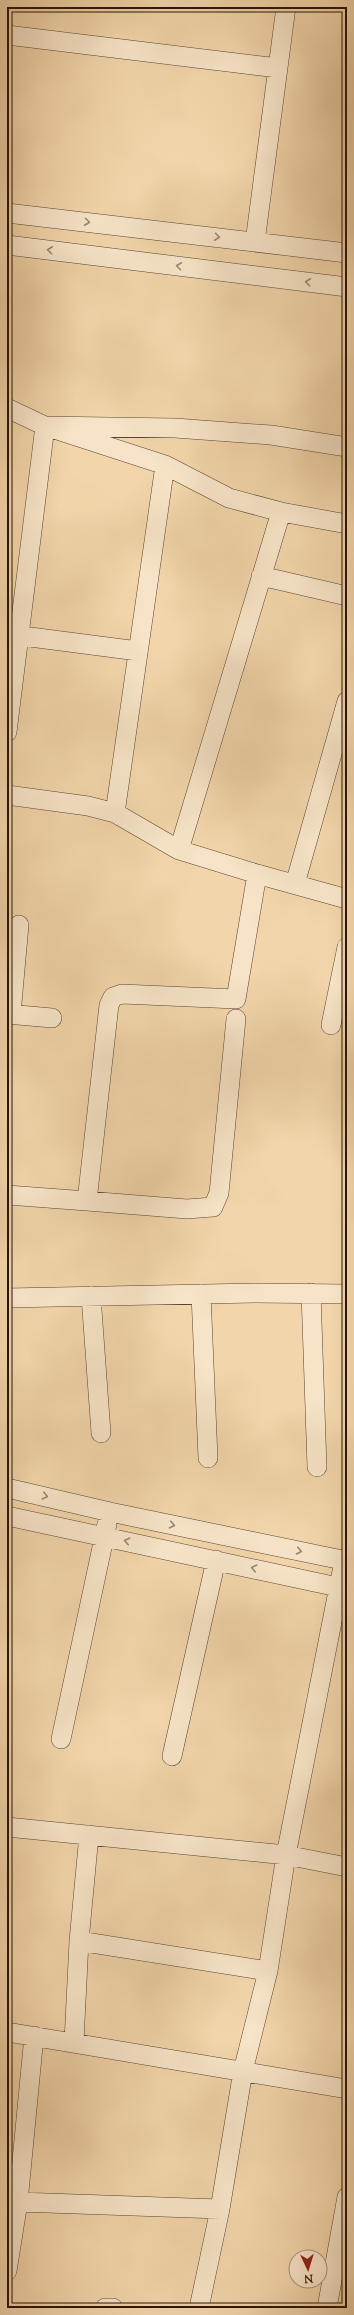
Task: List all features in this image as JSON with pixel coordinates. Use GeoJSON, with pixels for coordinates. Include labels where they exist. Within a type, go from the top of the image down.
{"type":"FeatureCollection","features":[{"type":"Feature","properties":{"kind":"street"},"geometry":{"type":"LineString","coordinates":[[255,242],[286,7]]}},
{"type":"Feature","properties":{"kind":"street"},"geometry":{"type":"LineString","coordinates":[[7,35],[278,68]]}},
{"type":"Feature","properties":{"kind":"street"},"geometry":{"type":"LineString","coordinates":[[7,213],[347,253]]}},
{"type":"Feature","properties":{"kind":"street"},"geometry":{"type":"LineString","coordinates":[[7,245],[347,287]]}},
{"type":"Feature","properties":{"kind":"street"},"geometry":{"type":"LineString","coordinates":[[7,408],[45,426],[165,464],[229,498],[281,512],[347,524]]}},
{"type":"Feature","properties":{"kind":"street"},"geometry":{"type":"LineString","coordinates":[[45,426],[176,428],[271,435],[347,446]]}},
{"type":"Feature","properties":{"kind":"street"},"geometry":{"type":"LineString","coordinates":[[7,732],[13,635],[45,426]]}},
{"type":"Feature","properties":{"kind":"street"},"geometry":{"type":"LineString","coordinates":[[115,813],[165,464]]}},
{"type":"Feature","properties":{"kind":"street"},"geometry":{"type":"LineString","coordinates":[[179,850],[281,512]]}},
{"type":"Feature","properties":{"kind":"street"},"geometry":{"type":"LineString","coordinates":[[261,576],[347,596]]}},
{"type":"Feature","properties":{"kind":"street"},"geometry":{"type":"LineString","coordinates":[[13,635],[138,651]]}},
{"type":"Feature","properties":{"kind":"street"},"geometry":{"type":"LineString","coordinates":[[295,884],[347,701]]}},
{"type":"Feature","properties":{"kind":"street"},"geometry":{"type":"LineString","coordinates":[[7,795],[88,806],[115,813],[179,850],[347,899]]}},
{"type":"Feature","properties":{"kind":"street"},"geometry":{"type":"LineString","coordinates":[[87,1201],[109,1005],[113,997],[122,994],[236,999],[257,874]]}},
{"type":"Feature","properties":{"kind":"street"},"geometry":{"type":"LineString","coordinates":[[19,925],[9,1014],[52,1018]]}},
{"type":"Feature","properties":{"kind":"street"},"geometry":{"type":"LineString","coordinates":[[331,1025],[347,947]]}},
{"type":"Feature","properties":{"kind":"street"},"geometry":{"type":"LineString","coordinates":[[7,1196],[187,1209],[213,1207],[219,1193],[236,1019]]}},
{"type":"Feature","properties":{"kind":"street"},"geometry":{"type":"LineString","coordinates":[[311,1293],[317,1467]]}},
{"type":"Feature","properties":{"kind":"street"},"geometry":{"type":"LineString","coordinates":[[7,1298],[201,1294],[347,1294]]}},
{"type":"Feature","properties":{"kind":"street"},"geometry":{"type":"LineString","coordinates":[[201,1294],[208,1458]]}},
{"type":"Feature","properties":{"kind":"street"},"geometry":{"type":"LineString","coordinates":[[91,1296],[101,1433]]}},
{"type":"Feature","properties":{"kind":"street"},"geometry":{"type":"LineString","coordinates":[[7,1488],[110,1512],[346,1561],[343,1588],[286,1855],[268,1971],[244,2071],[220,2209],[199,2308]]}},
{"type":"Feature","properties":{"kind":"street"},"geometry":{"type":"LineString","coordinates":[[61,1740],[110,1512]]}},
{"type":"Feature","properties":{"kind":"street"},"geometry":{"type":"LineString","coordinates":[[7,1516],[343,1588]]}},
{"type":"Feature","properties":{"kind":"street"},"geometry":{"type":"LineString","coordinates":[[172,1756],[216,1560]]}},
{"type":"Feature","properties":{"kind":"street"},"geometry":{"type":"LineString","coordinates":[[7,1826],[286,1855],[347,1867]]}},
{"type":"Feature","properties":{"kind":"street"},"geometry":{"type":"LineString","coordinates":[[74,2042],[79,1941],[89,1835]]}},
{"type":"Feature","properties":{"kind":"street"},"geometry":{"type":"LineString","coordinates":[[79,1941],[268,1971]]}},
{"type":"Feature","properties":{"kind":"street"},"geometry":{"type":"LineString","coordinates":[[7,2032],[74,2042],[347,2089]]}},
{"type":"Feature","properties":{"kind":"street"},"geometry":{"type":"LineString","coordinates":[[7,2272],[9,2237],[18,2202],[34,2036]]}},
{"type":"Feature","properties":{"kind":"street"},"geometry":{"type":"LineString","coordinates":[[327,2308],[347,2197]]}},
{"type":"Feature","properties":{"kind":"street"},"geometry":{"type":"LineString","coordinates":[[18,2202],[220,2209]]}},
{"type":"Feature","properties":{"kind":"street"},"geometry":{"type":"LineString","coordinates":[[105,2308],[114,2308]]}}]}
